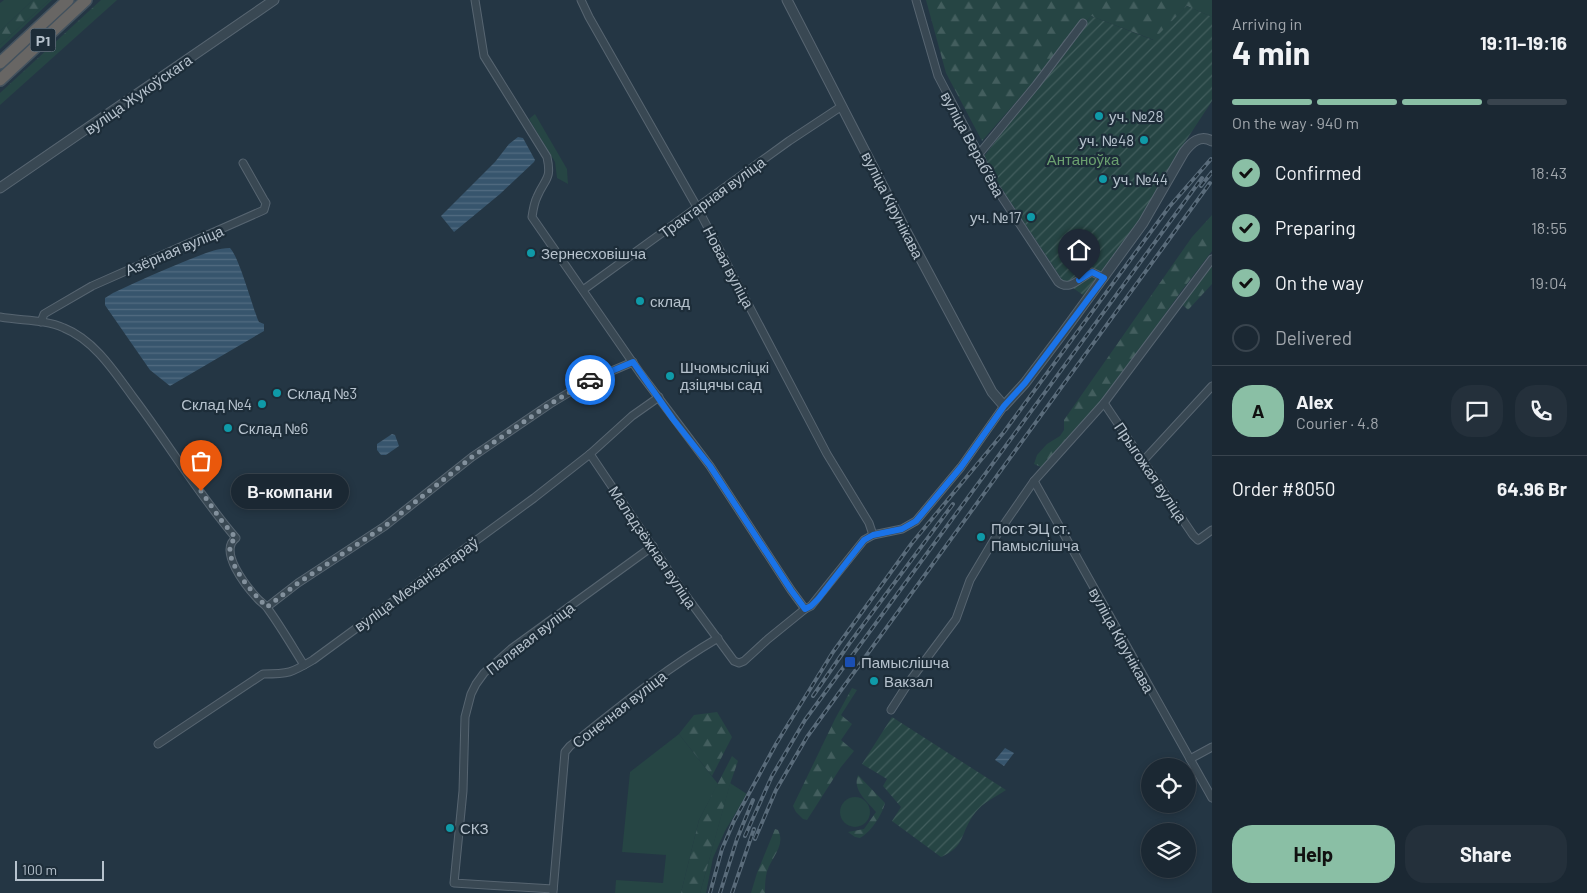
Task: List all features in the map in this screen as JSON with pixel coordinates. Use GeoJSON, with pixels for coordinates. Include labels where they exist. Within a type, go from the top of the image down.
{"type":"FeatureCollection","features":[{"type":"Feature","properties":{"kind":"highway","name":"Р1"},"geometry":{"type":"LineString","coordinates":[[0,63],[68,0]]}},
{"type":"Feature","properties":{"kind":"highway","name":"Р1"},"geometry":{"type":"LineString","coordinates":[[0,80],[86,0]]}},
{"type":"Feature","properties":{"kind":"street","name":"вуліца Жукоўскага"},"geometry":{"type":"LineString","coordinates":[[0,188],[274,0]]}},
{"type":"Feature","properties":{"kind":"street"},"geometry":{"type":"LineString","coordinates":[[475,0],[484,56],[547,157],[550,169],[548,180],[536,199],[532,217],[673,419],[710,466],[805,609],[818,599],[864,540],[873,535],[902,529],[916,521],[961,467],[1004,406],[1025,383],[1104,278],[1147,216],[1184,152],[1193,142],[1200,139],[1207,138],[1212,141]]}},
{"type":"Feature","properties":{"kind":"street","name":"Новая вуліца"},"geometry":{"type":"LineString","coordinates":[[581,0],[697,207],[827,454],[869,522],[873,535]]}},
{"type":"Feature","properties":{"kind":"street","name":"вуліца Кірунікава"},"geometry":{"type":"LineString","coordinates":[[787,0],[907,233],[992,392],[1004,406]]}},
{"type":"Feature","properties":{"kind":"street","name":"вуліца Верабʼёва"},"geometry":{"type":"LineString","coordinates":[[916,0],[938,76],[979,154],[984,168],[994,187],[1058,282],[1063,286],[1070,286],[1092,272],[1104,278]]}},
{"type":"Feature","properties":{"kind":"street"},"geometry":{"type":"LineString","coordinates":[[979,154],[1036,85],[1083,23]]}},
{"type":"Feature","properties":{"kind":"street","name":"Трактарная вуліца"},"geometry":{"type":"LineString","coordinates":[[583,290],[789,141],[842,106]]}},
{"type":"Feature","properties":{"kind":"street","name":"Азёрная вуліца"},"geometry":{"type":"LineString","coordinates":[[41,322],[44,314],[92,286],[264,210],[266,203],[243,162]]}},
{"type":"Feature","properties":{"kind":"street"},"geometry":{"type":"LineString","coordinates":[[891,710],[938,642],[956,620],[970,580],[998,533],[1034,482],[1104,403],[1212,259]]}},
{"type":"Feature","properties":{"kind":"street"},"geometry":{"type":"LineString","coordinates":[[0,317],[41,322],[64,328],[77,335],[101,356],[160,432],[221,520],[236,538],[230,545],[230,556],[243,580],[267,607],[304,665]]}},
{"type":"Feature","properties":{"kind":"street"},"geometry":{"type":"LineString","coordinates":[[267,607],[298,583],[385,526],[472,457],[550,404],[588,381],[633,362]]}},
{"type":"Feature","properties":{"kind":"street"},"geometry":{"type":"LineString","coordinates":[[1143,462],[1212,386]]}},
{"type":"Feature","properties":{"kind":"street","name":"вуліца Механізатараў"},"geometry":{"type":"LineString","coordinates":[[158,744],[263,674],[284,674],[304,665],[534,498],[590,454],[632,416],[659,397]]}},
{"type":"Feature","properties":{"kind":"street","name":"Прыгожая вуліца"},"geometry":{"type":"LineString","coordinates":[[1104,403],[1193,535],[1198,540],[1212,530]]}},
{"type":"Feature","properties":{"kind":"street","name":"Маладзёжная вуліца"},"geometry":{"type":"LineString","coordinates":[[590,454],[681,589],[734,661],[739,663],[744,661],[805,609]]}},
{"type":"Feature","properties":{"kind":"street","name":"вуліца Кірунікава"},"geometry":{"type":"LineString","coordinates":[[1034,482],[1189,758]]}},
{"type":"Feature","properties":{"kind":"street","name":"Палявая вуліца"},"geometry":{"type":"LineString","coordinates":[[553,891],[454,883],[462,791],[465,717],[471,694],[484,673],[510,650],[653,546]]}},
{"type":"Feature","properties":{"kind":"street","name":"Сонечная вуліца"},"geometry":{"type":"LineString","coordinates":[[553,891],[565,752],[636,693],[718,638]]}},
{"type":"Feature","properties":{"kind":"street"},"geometry":{"type":"LineString","coordinates":[[1192,758],[1212,748]]}},
{"type":"Feature","properties":{"kind":"street","name":"вуліца Кірунікава"},"geometry":{"type":"LineString","coordinates":[[1196,770],[1212,798]]}},
{"type":"Feature","properties":{"kind":"green space"},"geometry":{"type":"Polygon","coordinates":[[[4,0],[33,0],[0,31],[0,3],[4,0]]]}},
{"type":"Feature","properties":{"kind":"green space"},"geometry":{"type":"Polygon","coordinates":[[[33,0],[49,0],[0,45],[0,31],[33,0]]]}},
{"type":"Feature","properties":{"kind":"green space"},"geometry":{"type":"Polygon","coordinates":[[[49,0],[52,0],[0,49],[0,45],[49,0]]]}},
{"type":"Feature","properties":{"kind":"green space"},"geometry":{"type":"Polygon","coordinates":[[[101,0],[117,0],[0,105],[0,93],[101,0]]]}},
{"type":"Feature","properties":{"kind":"green space"},"geometry":{"type":"Polygon","coordinates":[[[926,0],[1212,0],[1212,17],[1187,6],[1154,40],[1091,16],[982,141],[946,73],[926,0]]]}},
{"type":"Feature","properties":{"kind":"green space","name":"Антаноўка"},"geometry":{"type":"Polygon","coordinates":[[[1187,6],[1212,17],[1212,101],[1185,142],[1142,217],[1086,297],[1063,281],[982,159],[1091,16],[1153,40],[1187,6]]]}},
{"type":"Feature","properties":{"kind":"green space"},"geometry":{"type":"Polygon","coordinates":[[[535,114],[567,169],[568,184],[557,178],[555,162],[529,119],[535,114]]]}},
{"type":"Feature","properties":{"kind":"green space"},"geometry":{"type":"Polygon","coordinates":[[[1212,215],[1212,251],[1120,377],[1086,420],[1054,456],[1041,467],[1034,464],[1037,455],[1047,444],[1060,436],[1064,430],[1064,420],[1192,237],[1212,215]]]}},
{"type":"Feature","properties":{"kind":"green space"},"geometry":{"type":"Polygon","coordinates":[[[1212,264],[1212,284],[1188,310],[1183,303],[1212,264]]]}},
{"type":"Feature","properties":{"kind":"green space"},"geometry":{"type":"Polygon","coordinates":[[[852,688],[857,690],[841,715],[852,724],[841,740],[854,751],[841,767],[807,820],[803,819],[793,806],[852,688]]]}},
{"type":"Feature","properties":{"kind":"green space"},"geometry":{"type":"Polygon","coordinates":[[[717,712],[732,737],[712,776],[679,734],[694,715],[717,712]]]}},
{"type":"Feature","properties":{"kind":"green space"},"geometry":{"type":"Polygon","coordinates":[[[892,717],[1006,790],[978,809],[970,820],[959,844],[955,849],[941,857],[892,821],[901,807],[883,786],[887,779],[862,764],[892,717]]]}},
{"type":"Feature","properties":{"kind":"green space"},"geometry":{"type":"Polygon","coordinates":[[[679,734],[718,784],[699,820],[681,893],[615,893],[616,880],[663,883],[666,855],[622,852],[630,772],[679,734]]]}},
{"type":"Feature","properties":{"kind":"green space"},"geometry":{"type":"Polygon","coordinates":[[[732,756],[738,761],[700,893],[681,893],[699,820],[732,756]]]}},
{"type":"Feature","properties":{"kind":"green space"},"geometry":{"type":"Polygon","coordinates":[[[858,775],[885,803],[876,823],[860,838],[848,832],[864,829],[876,812],[857,786],[858,775]]]}},
{"type":"Feature","properties":{"kind":"green space"},"geometry":{"type":"Polygon","coordinates":[[[730,783],[747,794],[725,831],[713,858],[706,893],[700,893],[730,783]]]}},
{"type":"Feature","properties":{"kind":"green space"},"geometry":{"type":"Polygon","coordinates":[[[855,797],[866,801],[870,812],[866,823],[855,827],[844,823],[840,812],[844,801],[855,797]]]}},
{"type":"Feature","properties":{"kind":"green space"},"geometry":{"type":"Polygon","coordinates":[[[775,829],[778,830],[780,842],[779,848],[767,870],[765,893],[751,893],[757,873],[775,829]]]}},
{"type":"Feature","properties":{"kind":"water"},"geometry":{"type":"Polygon","coordinates":[[[518,137],[523,138],[535,160],[534,162],[500,194],[454,232],[441,216],[495,162],[509,144],[518,137]]]}},
{"type":"Feature","properties":{"kind":"water"},"geometry":{"type":"Polygon","coordinates":[[[230,248],[241,271],[258,320],[264,324],[264,331],[170,386],[150,370],[105,305],[105,298],[188,260],[214,250],[230,248]]]}},
{"type":"Feature","properties":{"kind":"water"},"geometry":{"type":"Polygon","coordinates":[[[392,434],[395,435],[399,446],[386,455],[381,455],[377,450],[377,444],[392,434]]]}},
{"type":"Feature","properties":{"kind":"water"},"geometry":{"type":"Polygon","coordinates":[[[1005,748],[1014,753],[1004,766],[995,760],[1005,748]]]}},
{"type":"Feature","properties":{"kind":"railway"},"geometry":{"type":"LineString","coordinates":[[710,893],[722,849],[734,821],[776,744],[833,652],[912,543],[1004,432],[1169,207],[1211,159]]}},
{"type":"Feature","properties":{"kind":"railway"},"geometry":{"type":"LineString","coordinates":[[1201,186],[1212,172]]}},
{"type":"Feature","properties":{"kind":"railway"},"geometry":{"type":"LineString","coordinates":[[745,836],[772,776],[805,720],[1202,178]]}},
{"type":"Feature","properties":{"kind":"railway"},"geometry":{"type":"LineString","coordinates":[[755,839],[776,790],[807,737],[1210,183]]}},
{"type":"Feature","properties":{"kind":"railway"},"geometry":{"type":"LineString","coordinates":[[813,696],[849,644],[953,504]]}},
{"type":"Feature","properties":{"kind":"railway"},"geometry":{"type":"LineString","coordinates":[[720,893],[737,839],[753,800]]}},
{"type":"Feature","properties":{"kind":"railway"},"geometry":{"type":"LineString","coordinates":[[732,893],[754,829]]}},
{"type":"Feature","properties":{"kind":"way so far"},"geometry":{"type":"LineString","coordinates":[[201,491],[236,538],[230,545],[230,556],[243,580],[267,607],[298,583],[385,526],[472,457],[550,404],[590,380]]}},
{"type":"Feature","properties":{"kind":"place","name":"уч. №28"},"geometry":{"type":"Point","coordinates":[1099,116]}},
{"type":"Feature","properties":{"kind":"place","name":"уч. №48"},"geometry":{"type":"Point","coordinates":[1144,140]}},
{"type":"Feature","properties":{"kind":"place","name":"уч. №44"},"geometry":{"type":"Point","coordinates":[1103,179]}},
{"type":"Feature","properties":{"kind":"place","name":"уч. №17"},"geometry":{"type":"Point","coordinates":[1031,217]}},
{"type":"Feature","properties":{"kind":"place","name":"Зернесховішча"},"geometry":{"type":"Point","coordinates":[531,253]}},
{"type":"Feature","properties":{"kind":"place","name":"склад"},"geometry":{"type":"Point","coordinates":[640,301]}},
{"type":"Feature","properties":{"kind":"place","name":"Шчомысліцкі дзіцячы сад"},"geometry":{"type":"Point","coordinates":[670,376]}},
{"type":"Feature","properties":{"kind":"place","name":"Склад №3"},"geometry":{"type":"Point","coordinates":[277,393]}},
{"type":"Feature","properties":{"kind":"place","name":"Склад №4"},"geometry":{"type":"Point","coordinates":[262,404]}},
{"type":"Feature","properties":{"kind":"place","name":"Склад №6"},"geometry":{"type":"Point","coordinates":[228,428]}},
{"type":"Feature","properties":{"kind":"place","name":"В-компани"},"geometry":{"type":"Point","coordinates":[201,491]}},
{"type":"Feature","properties":{"kind":"place","name":"Пост ЭЦ ст. Памыслішча"},"geometry":{"type":"Point","coordinates":[981,537]}},
{"type":"Feature","properties":{"kind":"place","name":"Памыслішча"},"geometry":{"type":"Point","coordinates":[850,662]}},
{"type":"Feature","properties":{"kind":"place","name":"Вакзал"},"geometry":{"type":"Point","coordinates":[874,681]}},
{"type":"Feature","properties":{"kind":"place","name":"СКЗ"},"geometry":{"type":"Point","coordinates":[450,828]}},
{"type":"Feature","properties":{"kind":"route"},"geometry":{"type":"LineString","coordinates":[[590,380],[633,362],[673,419],[710,466],[805,609],[818,599],[864,540],[873,535],[902,529],[916,521],[961,467],[1004,406],[1025,383],[1104,278],[1092,272],[1079,280]]}}]}
